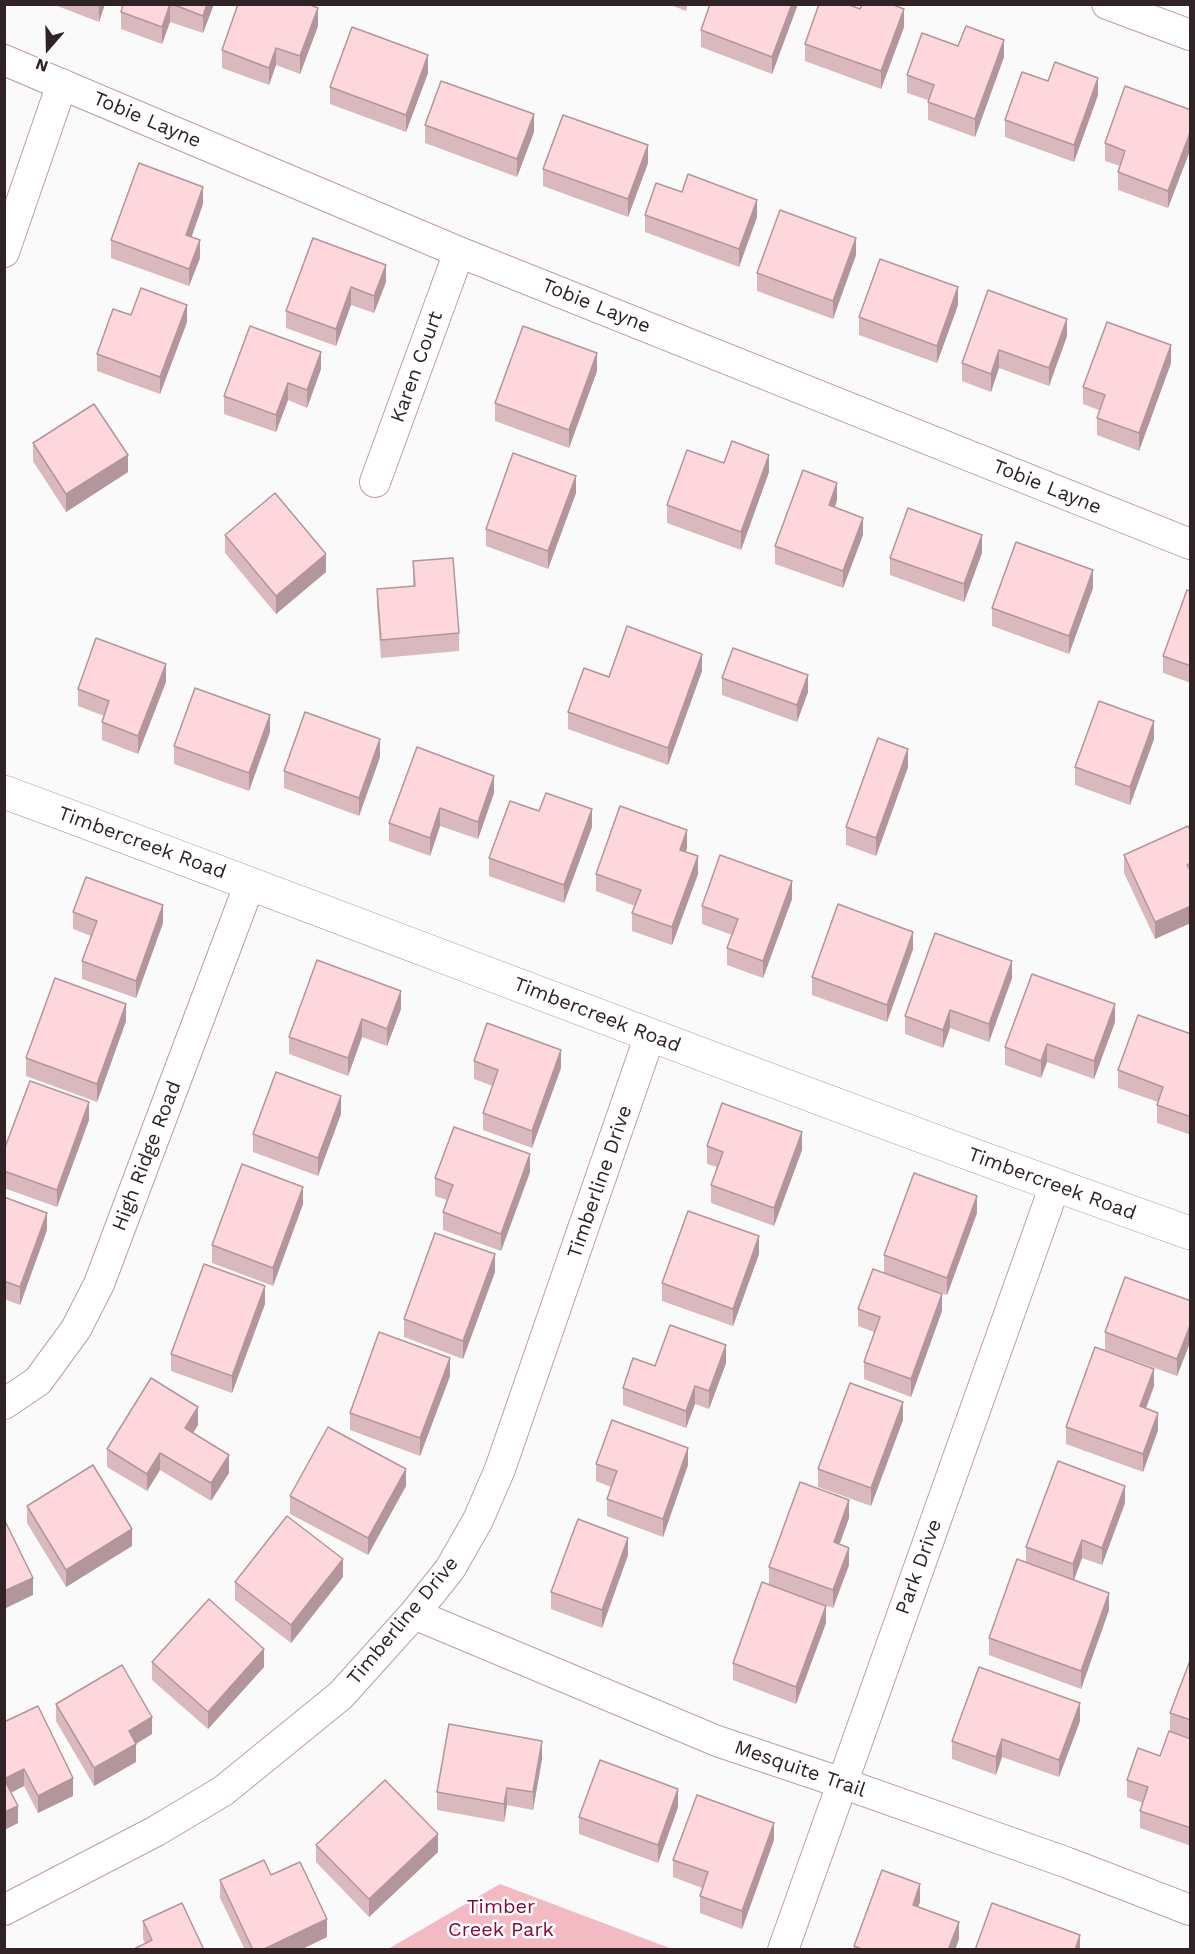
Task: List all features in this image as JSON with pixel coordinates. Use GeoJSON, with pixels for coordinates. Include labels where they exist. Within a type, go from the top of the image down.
{"type":"FeatureCollection","features":[{"type":"Feature","properties":{"kind":"street"},"geometry":{"type":"LineString","coordinates":[[1107,4],[1191,35]]}},
{"type":"Feature","properties":{"kind":"street","name":"Tobie Layne"},"geometry":{"type":"LineString","coordinates":[[4,60],[459,252],[1191,544]]}},
{"type":"Feature","properties":{"kind":"street"},"geometry":{"type":"LineString","coordinates":[[4,252],[62,84]]}},
{"type":"Feature","properties":{"kind":"street","name":"Karen Court"},"geometry":{"type":"LineString","coordinates":[[375,482],[459,252]]}},
{"type":"Feature","properties":{"kind":"street","name":"Timbercreek Road"},"geometry":{"type":"LineString","coordinates":[[4,792],[650,1035],[1191,1233]]}},
{"type":"Feature","properties":{"kind":"street","name":"High Ridge Road"},"geometry":{"type":"LineString","coordinates":[[4,1404],[38,1381],[76,1329],[99,1284],[250,883]]}},
{"type":"Feature","properties":{"kind":"street","name":"Timberline Drive"},"geometry":{"type":"LineString","coordinates":[[4,1910],[156,1832],[223,1791],[341,1695],[414,1614],[450,1569],[478,1520],[500,1469],[650,1035]]}},
{"type":"Feature","properties":{"kind":"street","name":"Park Drive"},"geometry":{"type":"LineString","coordinates":[[783,1950],[1055,1185]]}},
{"type":"Feature","properties":{"kind":"street","name":"Mesquite Trail"},"geometry":{"type":"LineString","coordinates":[[414,1614],[717,1741],[1068,1863],[1191,1910]]}},
{"type":"Feature","properties":{"kind":"green space","name":"Timber Creek Park"},"geometry":{"type":"Polygon","coordinates":[[[500,1884],[672,1949],[388,1949],[500,1884]]]}},
{"type":"Feature","properties":{"kind":"building"},"geometry":{"type":"Polygon","coordinates":[[[123,4],[170,4],[162,27],[121,12],[123,4]]]}},
{"type":"Feature","properties":{"kind":"building"},"geometry":{"type":"Polygon","coordinates":[[[172,4],[207,4],[203,16],[172,4]]]}},
{"type":"Feature","properties":{"kind":"building"},"geometry":{"type":"Polygon","coordinates":[[[238,4],[308,4],[318,8],[300,56],[276,48],[269,68],[222,50],[238,4]]]}},
{"type":"Feature","properties":{"kind":"building"},"geometry":{"type":"Polygon","coordinates":[[[710,4],[792,4],[772,57],[701,30],[710,4]]]}},
{"type":"Feature","properties":{"kind":"building"},"geometry":{"type":"Polygon","coordinates":[[[819,4],[847,4],[860,9],[862,4],[891,4],[904,9],[881,71],[805,44],[819,4]]]}},
{"type":"Feature","properties":{"kind":"building"},"geometry":{"type":"Polygon","coordinates":[[[966,26],[1004,40],[975,119],[928,102],[934,85],[907,75],[922,33],[958,46],[966,26]]]}},
{"type":"Feature","properties":{"kind":"building"},"geometry":{"type":"Polygon","coordinates":[[[352,27],[428,55],[406,115],[330,87],[352,27]]]}},
{"type":"Feature","properties":{"kind":"building"},"geometry":{"type":"Polygon","coordinates":[[[1055,62],[1098,78],[1074,145],[1005,120],[1022,72],[1048,81],[1055,62]]]}},
{"type":"Feature","properties":{"kind":"building"},"geometry":{"type":"Polygon","coordinates":[[[441,81],[534,114],[517,159],[425,125],[441,81]]]}},
{"type":"Feature","properties":{"kind":"building"},"geometry":{"type":"Polygon","coordinates":[[[1125,86],[1191,110],[1191,130],[1168,191],[1118,172],[1125,151],[1105,143],[1125,86]]]}},
{"type":"Feature","properties":{"kind":"building"},"geometry":{"type":"Polygon","coordinates":[[[563,115],[648,145],[628,199],[543,169],[563,115]]]}},
{"type":"Feature","properties":{"kind":"building"},"geometry":{"type":"Polygon","coordinates":[[[139,163],[203,187],[186,235],[200,240],[189,269],[111,240],[139,163]]]}},
{"type":"Feature","properties":{"kind":"building"},"geometry":{"type":"Polygon","coordinates":[[[688,174],[757,200],[739,249],[645,215],[656,183],[682,192],[688,174]]]}},
{"type":"Feature","properties":{"kind":"building"},"geometry":{"type":"Polygon","coordinates":[[[780,210],[856,238],[833,301],[757,273],[780,210]]]}},
{"type":"Feature","properties":{"kind":"building"},"geometry":{"type":"Polygon","coordinates":[[[313,238],[386,265],[374,296],[351,287],[336,329],[286,311],[313,238]]]}},
{"type":"Feature","properties":{"kind":"building"},"geometry":{"type":"Polygon","coordinates":[[[880,259],[958,287],[937,346],[859,317],[880,259]]]}},
{"type":"Feature","properties":{"kind":"building"},"geometry":{"type":"Polygon","coordinates":[[[141,288],[187,305],[160,377],[97,354],[113,309],[131,315],[141,288]]]}},
{"type":"Feature","properties":{"kind":"building"},"geometry":{"type":"Polygon","coordinates":[[[988,290],[1067,319],[1049,368],[999,350],[991,374],[962,363],[988,290]]]}},
{"type":"Feature","properties":{"kind":"building"},"geometry":{"type":"Polygon","coordinates":[[[1107,322],[1171,345],[1139,433],[1097,418],[1105,395],[1083,387],[1107,322]]]}},
{"type":"Feature","properties":{"kind":"building"},"geometry":{"type":"Polygon","coordinates":[[[250,326],[321,352],[307,390],[288,383],[276,415],[224,396],[250,326]]]}},
{"type":"Feature","properties":{"kind":"building"},"geometry":{"type":"Polygon","coordinates":[[[523,326],[597,353],[569,430],[495,403],[523,326]]]}},
{"type":"Feature","properties":{"kind":"building"},"geometry":{"type":"Polygon","coordinates":[[[94,404],[128,455],[66,494],[33,443],[94,404]]]}},
{"type":"Feature","properties":{"kind":"building"},"geometry":{"type":"Polygon","coordinates":[[[732,441],[769,455],[741,532],[667,505],[687,450],[724,463],[732,441]]]}},
{"type":"Feature","properties":{"kind":"building"},"geometry":{"type":"Polygon","coordinates":[[[513,453],[576,476],[548,551],[486,529],[513,453]]]}},
{"type":"Feature","properties":{"kind":"building"},"geometry":{"type":"Polygon","coordinates":[[[803,470],[837,483],[829,505],[863,518],[843,571],[775,546],[803,470]]]}},
{"type":"Feature","properties":{"kind":"building"},"geometry":{"type":"Polygon","coordinates":[[[275,493],[326,554],[276,596],[225,535],[275,493]]]}},
{"type":"Feature","properties":{"kind":"building"},"geometry":{"type":"Polygon","coordinates":[[[908,508],[982,535],[964,584],[890,558],[908,508]]]}},
{"type":"Feature","properties":{"kind":"building"},"geometry":{"type":"Polygon","coordinates":[[[1016,542],[1093,570],[1069,636],[992,608],[1016,542]]]}},
{"type":"Feature","properties":{"kind":"building"},"geometry":{"type":"Polygon","coordinates":[[[453,558],[459,633],[381,640],[377,589],[415,586],[413,561],[453,558]]]}},
{"type":"Feature","properties":{"kind":"building"},"geometry":{"type":"Polygon","coordinates":[[[1187,590],[1191,591],[1191,666],[1163,656],[1187,590]]]}},
{"type":"Feature","properties":{"kind":"building"},"geometry":{"type":"Polygon","coordinates":[[[627,626],[702,654],[668,748],[568,712],[584,668],[609,677],[627,626]]]}},
{"type":"Feature","properties":{"kind":"building"},"geometry":{"type":"Polygon","coordinates":[[[96,638],[166,664],[138,736],[102,722],[109,701],[78,689],[96,638]]]}},
{"type":"Feature","properties":{"kind":"building"},"geometry":{"type":"Polygon","coordinates":[[[733,648],[808,675],[797,705],[722,678],[733,648]]]}},
{"type":"Feature","properties":{"kind":"building"},"geometry":{"type":"Polygon","coordinates":[[[195,688],[270,715],[249,773],[174,746],[195,688]]]}},
{"type":"Feature","properties":{"kind":"building"},"geometry":{"type":"Polygon","coordinates":[[[1099,701],[1154,721],[1130,787],[1075,767],[1099,701]]]}},
{"type":"Feature","properties":{"kind":"building"},"geometry":{"type":"Polygon","coordinates":[[[305,712],[380,739],[359,798],[284,771],[305,712]]]}},
{"type":"Feature","properties":{"kind":"building"},"geometry":{"type":"Polygon","coordinates":[[[878,738],[908,749],[876,838],[846,827],[878,738]]]}},
{"type":"Feature","properties":{"kind":"building"},"geometry":{"type":"Polygon","coordinates":[[[417,747],[494,776],[478,822],[440,808],[430,838],[389,823],[417,747]]]}},
{"type":"Feature","properties":{"kind":"building"},"geometry":{"type":"Polygon","coordinates":[[[546,793],[592,809],[564,885],[489,858],[510,801],[539,811],[546,793]]]}},
{"type":"Feature","properties":{"kind":"building"},"geometry":{"type":"Polygon","coordinates":[[[620,806],[687,830],[680,850],[698,856],[672,927],[632,913],[641,890],[596,874],[620,806]]]}},
{"type":"Feature","properties":{"kind":"building"},"geometry":{"type":"Polygon","coordinates":[[[1188,826],[1191,831],[1191,863],[1187,865],[1191,871],[1191,906],[1155,922],[1124,855],[1188,826]]]}},
{"type":"Feature","properties":{"kind":"building"},"geometry":{"type":"Polygon","coordinates":[[[720,855],[792,881],[763,961],[727,948],[738,919],[702,906],[720,855]]]}},
{"type":"Feature","properties":{"kind":"building"},"geometry":{"type":"Polygon","coordinates":[[[86,877],[163,905],[136,981],[82,961],[97,921],[73,912],[86,877]]]}},
{"type":"Feature","properties":{"kind":"building"},"geometry":{"type":"Polygon","coordinates":[[[838,904],[913,932],[887,1005],[812,977],[838,904]]]}},
{"type":"Feature","properties":{"kind":"building"},"geometry":{"type":"Polygon","coordinates":[[[935,933],[1012,961],[989,1024],[950,1010],[943,1030],[905,1016],[935,933]]]}},
{"type":"Feature","properties":{"kind":"building"},"geometry":{"type":"Polygon","coordinates":[[[317,960],[401,991],[387,1029],[362,1019],[348,1058],[289,1037],[317,960]]]}},
{"type":"Feature","properties":{"kind":"building"},"geometry":{"type":"Polygon","coordinates":[[[1032,974],[1115,1004],[1094,1061],[1047,1044],[1041,1061],[1005,1047],[1032,974]]]}},
{"type":"Feature","properties":{"kind":"building"},"geometry":{"type":"Polygon","coordinates":[[[55,978],[126,1004],[97,1084],[26,1058],[55,978]]]}},
{"type":"Feature","properties":{"kind":"building"},"geometry":{"type":"Polygon","coordinates":[[[1138,1015],[1191,1034],[1191,1117],[1157,1105],[1163,1087],[1118,1070],[1138,1015]]]}},
{"type":"Feature","properties":{"kind":"building"},"geometry":{"type":"Polygon","coordinates":[[[487,1023],[561,1050],[532,1131],[483,1113],[498,1070],[474,1061],[487,1023]]]}},
{"type":"Feature","properties":{"kind":"building"},"geometry":{"type":"Polygon","coordinates":[[[276,1072],[341,1096],[318,1158],[253,1134],[276,1072]]]}},
{"type":"Feature","properties":{"kind":"building"},"geometry":{"type":"Polygon","coordinates":[[[30,1081],[89,1102],[57,1190],[4,1171],[4,1150],[30,1081]]]}},
{"type":"Feature","properties":{"kind":"building"},"geometry":{"type":"Polygon","coordinates":[[[722,1103],[802,1132],[774,1208],[711,1185],[723,1152],[707,1146],[722,1103]]]}},
{"type":"Feature","properties":{"kind":"building"},"geometry":{"type":"Polygon","coordinates":[[[454,1127],[530,1154],[501,1234],[443,1212],[453,1185],[435,1178],[454,1127]]]}},
{"type":"Feature","properties":{"kind":"building"},"geometry":{"type":"Polygon","coordinates":[[[242,1164],[303,1187],[273,1268],[212,1245],[242,1164]]]}},
{"type":"Feature","properties":{"kind":"building"},"geometry":{"type":"Polygon","coordinates":[[[914,1173],[977,1196],[947,1278],[884,1255],[914,1173]]]}},
{"type":"Feature","properties":{"kind":"building"},"geometry":{"type":"Polygon","coordinates":[[[4,1197],[47,1213],[20,1287],[4,1281],[4,1197]]]}},
{"type":"Feature","properties":{"kind":"building"},"geometry":{"type":"Polygon","coordinates":[[[688,1211],[759,1236],[733,1309],[662,1283],[688,1211]]]}},
{"type":"Feature","properties":{"kind":"building"},"geometry":{"type":"Polygon","coordinates":[[[435,1233],[495,1254],[463,1341],[404,1319],[435,1233]]]}},
{"type":"Feature","properties":{"kind":"building"},"geometry":{"type":"Polygon","coordinates":[[[204,1264],[265,1286],[232,1376],[171,1354],[204,1264]]]}},
{"type":"Feature","properties":{"kind":"building"},"geometry":{"type":"Polygon","coordinates":[[[873,1269],[942,1294],[911,1379],[864,1362],[880,1317],[858,1309],[873,1269]]]}},
{"type":"Feature","properties":{"kind":"building"},"geometry":{"type":"Polygon","coordinates":[[[1125,1277],[1191,1301],[1191,1323],[1177,1359],[1105,1332],[1125,1277]]]}},
{"type":"Feature","properties":{"kind":"building"},"geometry":{"type":"Polygon","coordinates":[[[670,1325],[726,1345],[709,1391],[695,1386],[686,1411],[623,1388],[633,1358],[655,1366],[670,1325]]]}},
{"type":"Feature","properties":{"kind":"building"},"geometry":{"type":"Polygon","coordinates":[[[379,1332],[450,1358],[420,1438],[350,1413],[379,1332]]]}},
{"type":"Feature","properties":{"kind":"building"},"geometry":{"type":"Polygon","coordinates":[[[1095,1347],[1154,1369],[1140,1406],[1158,1413],[1143,1454],[1066,1427],[1095,1347]]]}},
{"type":"Feature","properties":{"kind":"building"},"geometry":{"type":"Polygon","coordinates":[[[151,1378],[198,1407],[185,1428],[229,1455],[211,1483],[160,1453],[147,1474],[107,1449],[151,1378]]]}},
{"type":"Feature","properties":{"kind":"building"},"geometry":{"type":"Polygon","coordinates":[[[850,1383],[903,1402],[871,1488],[818,1469],[850,1383]]]}},
{"type":"Feature","properties":{"kind":"building"},"geometry":{"type":"Polygon","coordinates":[[[612,1420],[688,1448],[663,1519],[607,1499],[617,1471],[596,1464],[612,1420]]]}},
{"type":"Feature","properties":{"kind":"building"},"geometry":{"type":"Polygon","coordinates":[[[328,1427],[406,1469],[368,1538],[290,1496],[328,1427]]]}},
{"type":"Feature","properties":{"kind":"building"},"geometry":{"type":"Polygon","coordinates":[[[1058,1461],[1125,1486],[1102,1548],[1082,1540],[1073,1564],[1026,1547],[1058,1461]]]}},
{"type":"Feature","properties":{"kind":"building"},"geometry":{"type":"Polygon","coordinates":[[[93,1465],[132,1529],[66,1570],[27,1506],[93,1465]]]}},
{"type":"Feature","properties":{"kind":"building"},"geometry":{"type":"Polygon","coordinates":[[[800,1482],[849,1500],[834,1542],[849,1548],[833,1590],[769,1567],[800,1482]]]}},
{"type":"Feature","properties":{"kind":"building"},"geometry":{"type":"Polygon","coordinates":[[[287,1516],[343,1559],[291,1625],[235,1582],[287,1516]]]}},
{"type":"Feature","properties":{"kind":"building"},"geometry":{"type":"Polygon","coordinates":[[[4,1519],[33,1578],[4,1591],[4,1519]]]}},
{"type":"Feature","properties":{"kind":"building"},"geometry":{"type":"Polygon","coordinates":[[[578,1519],[628,1538],[602,1610],[551,1592],[578,1519]]]}},
{"type":"Feature","properties":{"kind":"building"},"geometry":{"type":"Polygon","coordinates":[[[1017,1559],[1109,1593],[1081,1671],[989,1638],[1017,1559]]]}},
{"type":"Feature","properties":{"kind":"building"},"geometry":{"type":"Polygon","coordinates":[[[762,1582],[826,1606],[796,1687],[733,1663],[762,1582]]]}},
{"type":"Feature","properties":{"kind":"building"},"geometry":{"type":"Polygon","coordinates":[[[209,1599],[264,1649],[208,1712],[152,1662],[209,1599]]]}},
{"type":"Feature","properties":{"kind":"building"},"geometry":{"type":"Polygon","coordinates":[[[1191,1658],[1191,1720],[1170,1713],[1191,1658]]]}},
{"type":"Feature","properties":{"kind":"building"},"geometry":{"type":"Polygon","coordinates":[[[122,1665],[152,1717],[129,1731],[136,1744],[94,1768],[56,1704],[122,1665]]]}},
{"type":"Feature","properties":{"kind":"building"},"geometry":{"type":"Polygon","coordinates":[[[979,1667],[1080,1703],[1059,1760],[1002,1739],[996,1757],[952,1741],[979,1667]]]}},
{"type":"Feature","properties":{"kind":"building"},"geometry":{"type":"Polygon","coordinates":[[[38,1706],[73,1778],[38,1796],[24,1769],[4,1779],[4,1722],[38,1706]]]}},
{"type":"Feature","properties":{"kind":"building"},"geometry":{"type":"Polygon","coordinates":[[[449,1724],[542,1741],[533,1792],[507,1788],[504,1804],[437,1792],[449,1724]]]}},
{"type":"Feature","properties":{"kind":"building"},"geometry":{"type":"Polygon","coordinates":[[[1169,1731],[1191,1739],[1191,1828],[1140,1811],[1148,1787],[1127,1780],[1138,1748],[1160,1756],[1169,1731]]]}},
{"type":"Feature","properties":{"kind":"building"},"geometry":{"type":"Polygon","coordinates":[[[600,1760],[678,1789],[658,1845],[579,1817],[600,1760]]]}},
{"type":"Feature","properties":{"kind":"building"},"geometry":{"type":"Polygon","coordinates":[[[4,1779],[18,1806],[4,1812],[4,1779]]]}},
{"type":"Feature","properties":{"kind":"building"},"geometry":{"type":"Polygon","coordinates":[[[385,1780],[438,1834],[369,1899],[316,1845],[385,1780]]]}},
{"type":"Feature","properties":{"kind":"building"},"geometry":{"type":"Polygon","coordinates":[[[697,1795],[774,1823],[742,1911],[700,1896],[708,1872],[673,1860],[697,1795]]]}},
{"type":"Feature","properties":{"kind":"building"},"geometry":{"type":"Polygon","coordinates":[[[264,1860],[271,1875],[300,1862],[327,1919],[262,1950],[253,1950],[220,1880],[264,1860]]]}},
{"type":"Feature","properties":{"kind":"building"},"geometry":{"type":"Polygon","coordinates":[[[882,1870],[920,1884],[913,1905],[959,1922],[948,1950],[864,1950],[854,1946],[882,1870]]]}},
{"type":"Feature","properties":{"kind":"building"},"geometry":{"type":"Polygon","coordinates":[[[182,1903],[204,1950],[132,1950],[152,1940],[143,1921],[182,1903]]]}},
{"type":"Feature","properties":{"kind":"building"},"geometry":{"type":"Polygon","coordinates":[[[992,1903],[1080,1935],[1075,1950],[975,1950],[992,1903]]]}}]}
